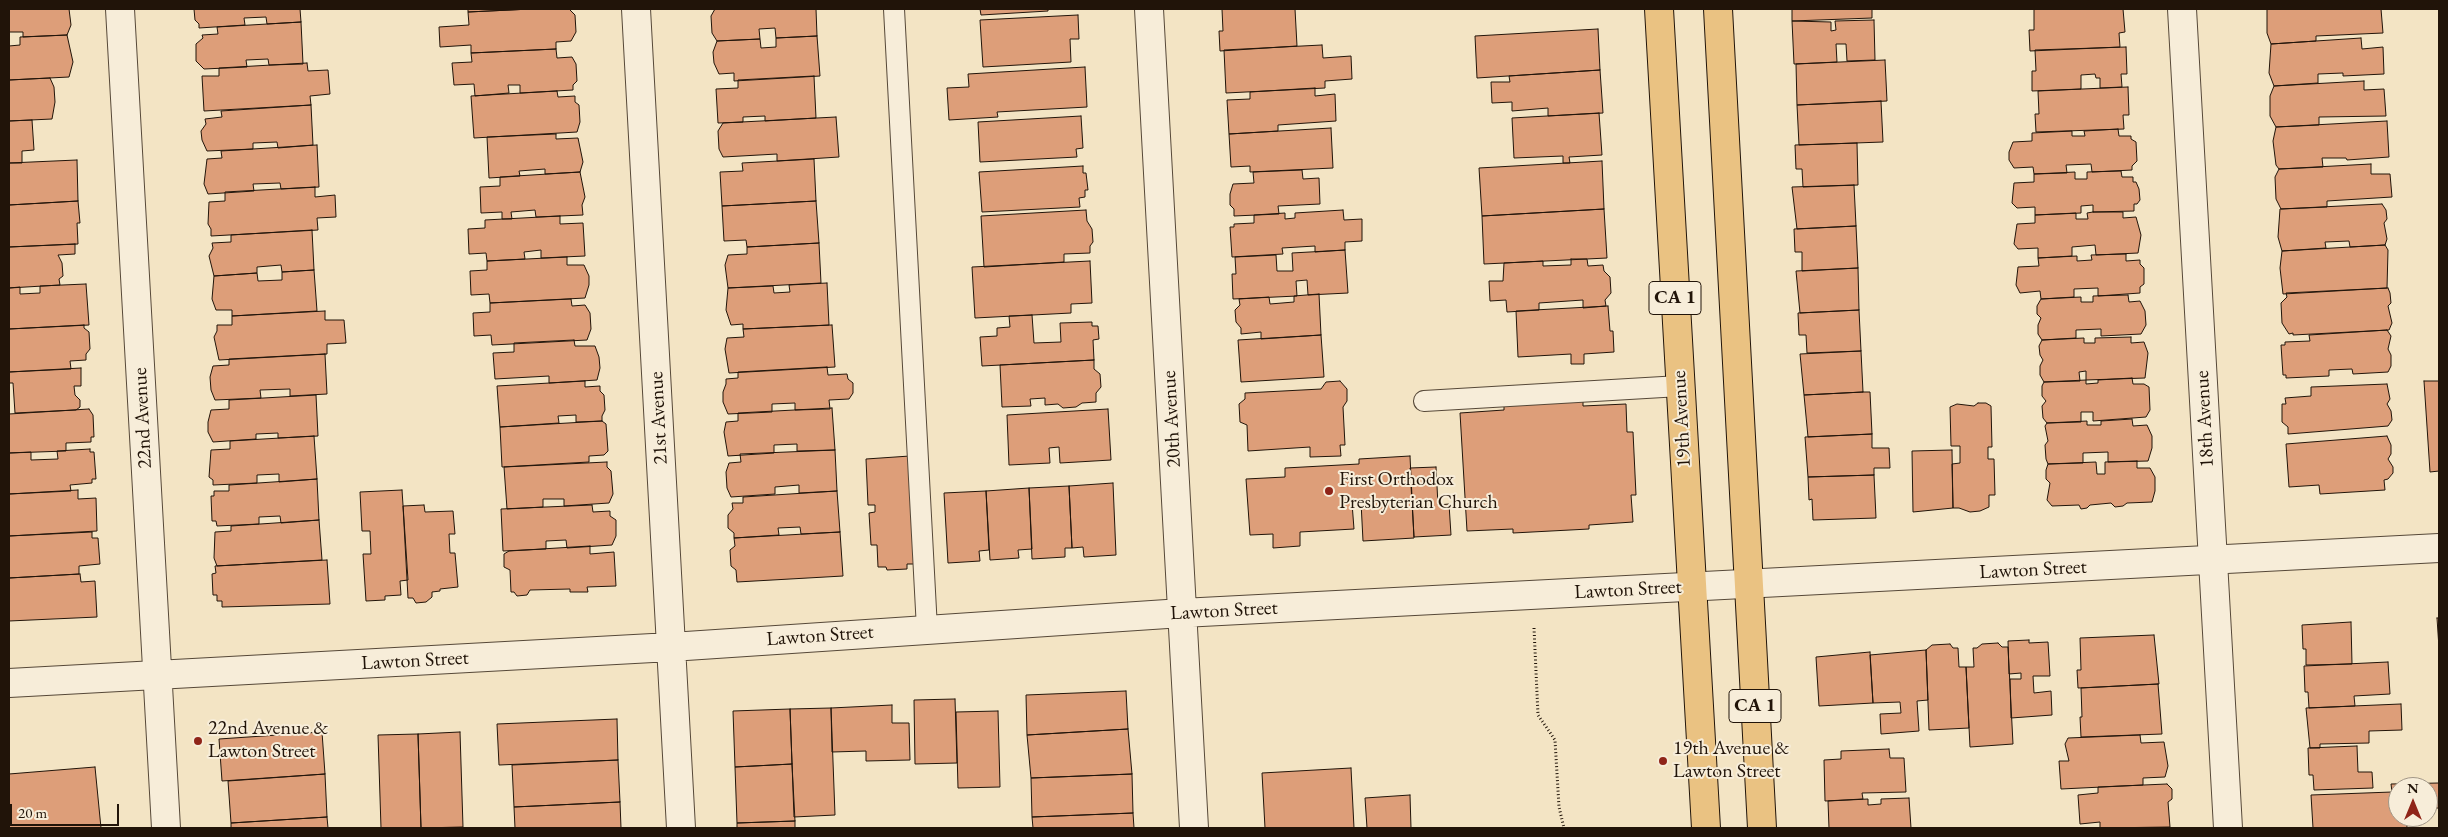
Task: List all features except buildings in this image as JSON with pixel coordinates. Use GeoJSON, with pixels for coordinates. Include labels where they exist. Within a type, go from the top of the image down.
{"type":"FeatureCollection","features":[{"type":"Feature","properties":{"kind":"highway","name":"19th Avenue"},"geometry":{"type":"LineString","coordinates":[[1659,9],[1706,828]]}},
{"type":"Feature","properties":{"kind":"highway","name":"CA 1"},"geometry":{"type":"LineString","coordinates":[[1718,9],[1747,532],[1747,584],[1762,828]]}},
{"type":"Feature","properties":{"kind":"street","name":"22nd Avenue"},"geometry":{"type":"LineString","coordinates":[[120,9],[166,828]]}},
{"type":"Feature","properties":{"kind":"street","name":"21st Avenue"},"geometry":{"type":"LineString","coordinates":[[636,9],[681,828]]}},
{"type":"Feature","properties":{"kind":"street","name":"20th Avenue"},"geometry":{"type":"LineString","coordinates":[[1149,9],[1194,828]]}},
{"type":"Feature","properties":{"kind":"street","name":"18th Avenue"},"geometry":{"type":"LineString","coordinates":[[2182,9],[2228,828]]}},
{"type":"Feature","properties":{"kind":"street","name":"Lawton Street"},"geometry":{"type":"LineString","coordinates":[[9,683],[671,647],[1182,613],[2439,548]]}},
{"type":"Feature","properties":{"kind":"lane"},"geometry":{"type":"LineString","coordinates":[[894,9],[928,629]]}},
{"type":"Feature","properties":{"kind":"lane"},"geometry":{"type":"LineString","coordinates":[[1424,401],[1680,386]]}},
{"type":"Feature","properties":{"kind":"path"},"geometry":{"type":"LineString","coordinates":[[1532,595],[1538,715],[1555,740],[1559,807],[1564,828]]}},
{"type":"Feature","properties":{"kind":"place","name":"First Orthodox Presbyterian Church"},"geometry":{"type":"Point","coordinates":[1329,491]}},
{"type":"Feature","properties":{"kind":"place","name":"22nd Avenue & Lawton Street"},"geometry":{"type":"Point","coordinates":[198,741]}},
{"type":"Feature","properties":{"kind":"place","name":"19th Avenue & Lawton Street"},"geometry":{"type":"Point","coordinates":[1663,761]}}]}
